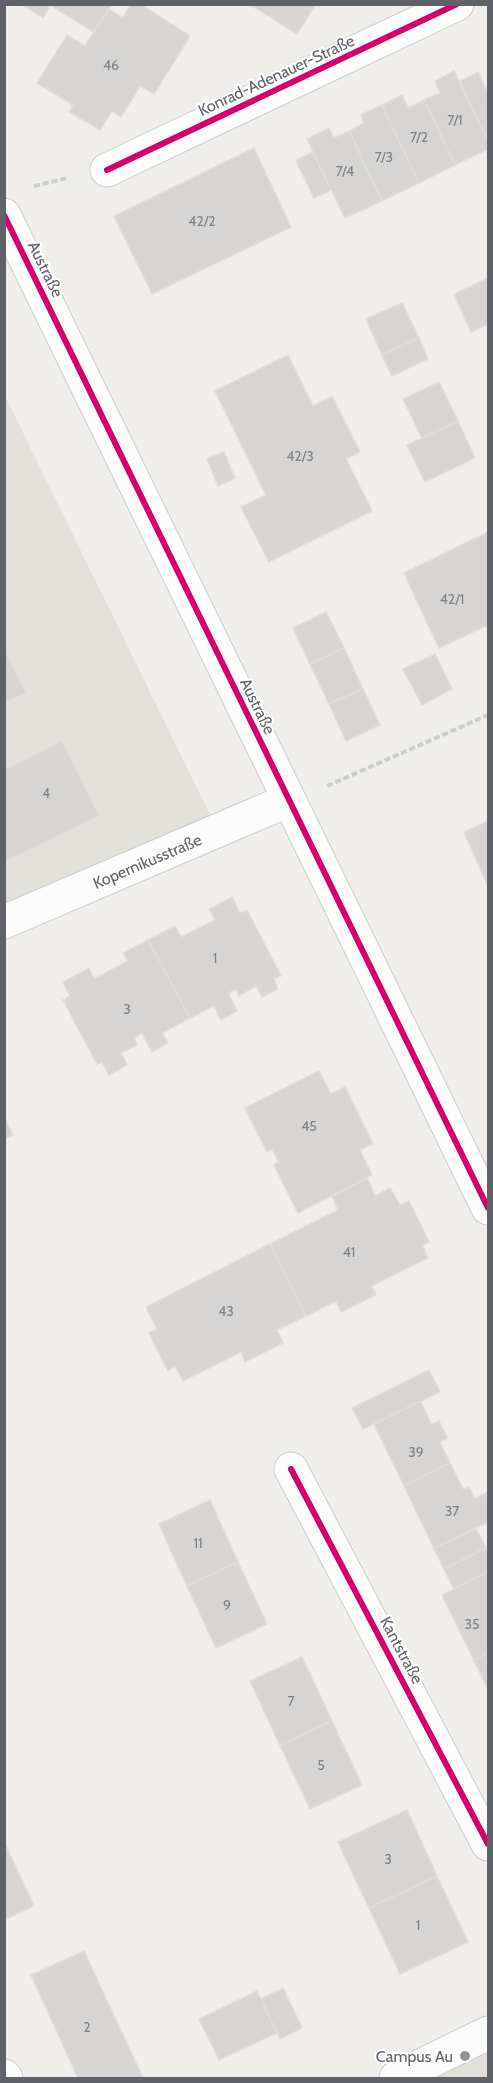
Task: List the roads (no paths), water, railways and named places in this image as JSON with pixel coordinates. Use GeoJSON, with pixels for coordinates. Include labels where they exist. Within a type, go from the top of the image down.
{"type":"FeatureCollection","features":[{"type":"Feature","properties":{"kind":"street","name":"Konrad-Adenauer-Straße"},"geometry":{"type":"LineString","coordinates":[[107,170],[457,4]]}},
{"type":"Feature","properties":{"kind":"street","name":"Austraße"},"geometry":{"type":"LineString","coordinates":[[4,215],[489,1208]]}},
{"type":"Feature","properties":{"kind":"street","name":"Kopernikusstraße"},"geometry":{"type":"LineString","coordinates":[[4,922],[289,800]]}},
{"type":"Feature","properties":{"kind":"street","name":"Kantstraße"},"geometry":{"type":"LineString","coordinates":[[291,1468],[489,1844]]}},
{"type":"Feature","properties":{"kind":"street"},"geometry":{"type":"LineString","coordinates":[[396,2079],[489,2033]]}},
{"type":"Feature","properties":{"kind":"place","name":"Campus Au"},"geometry":{"type":"Point","coordinates":[465,2056]}}]}
